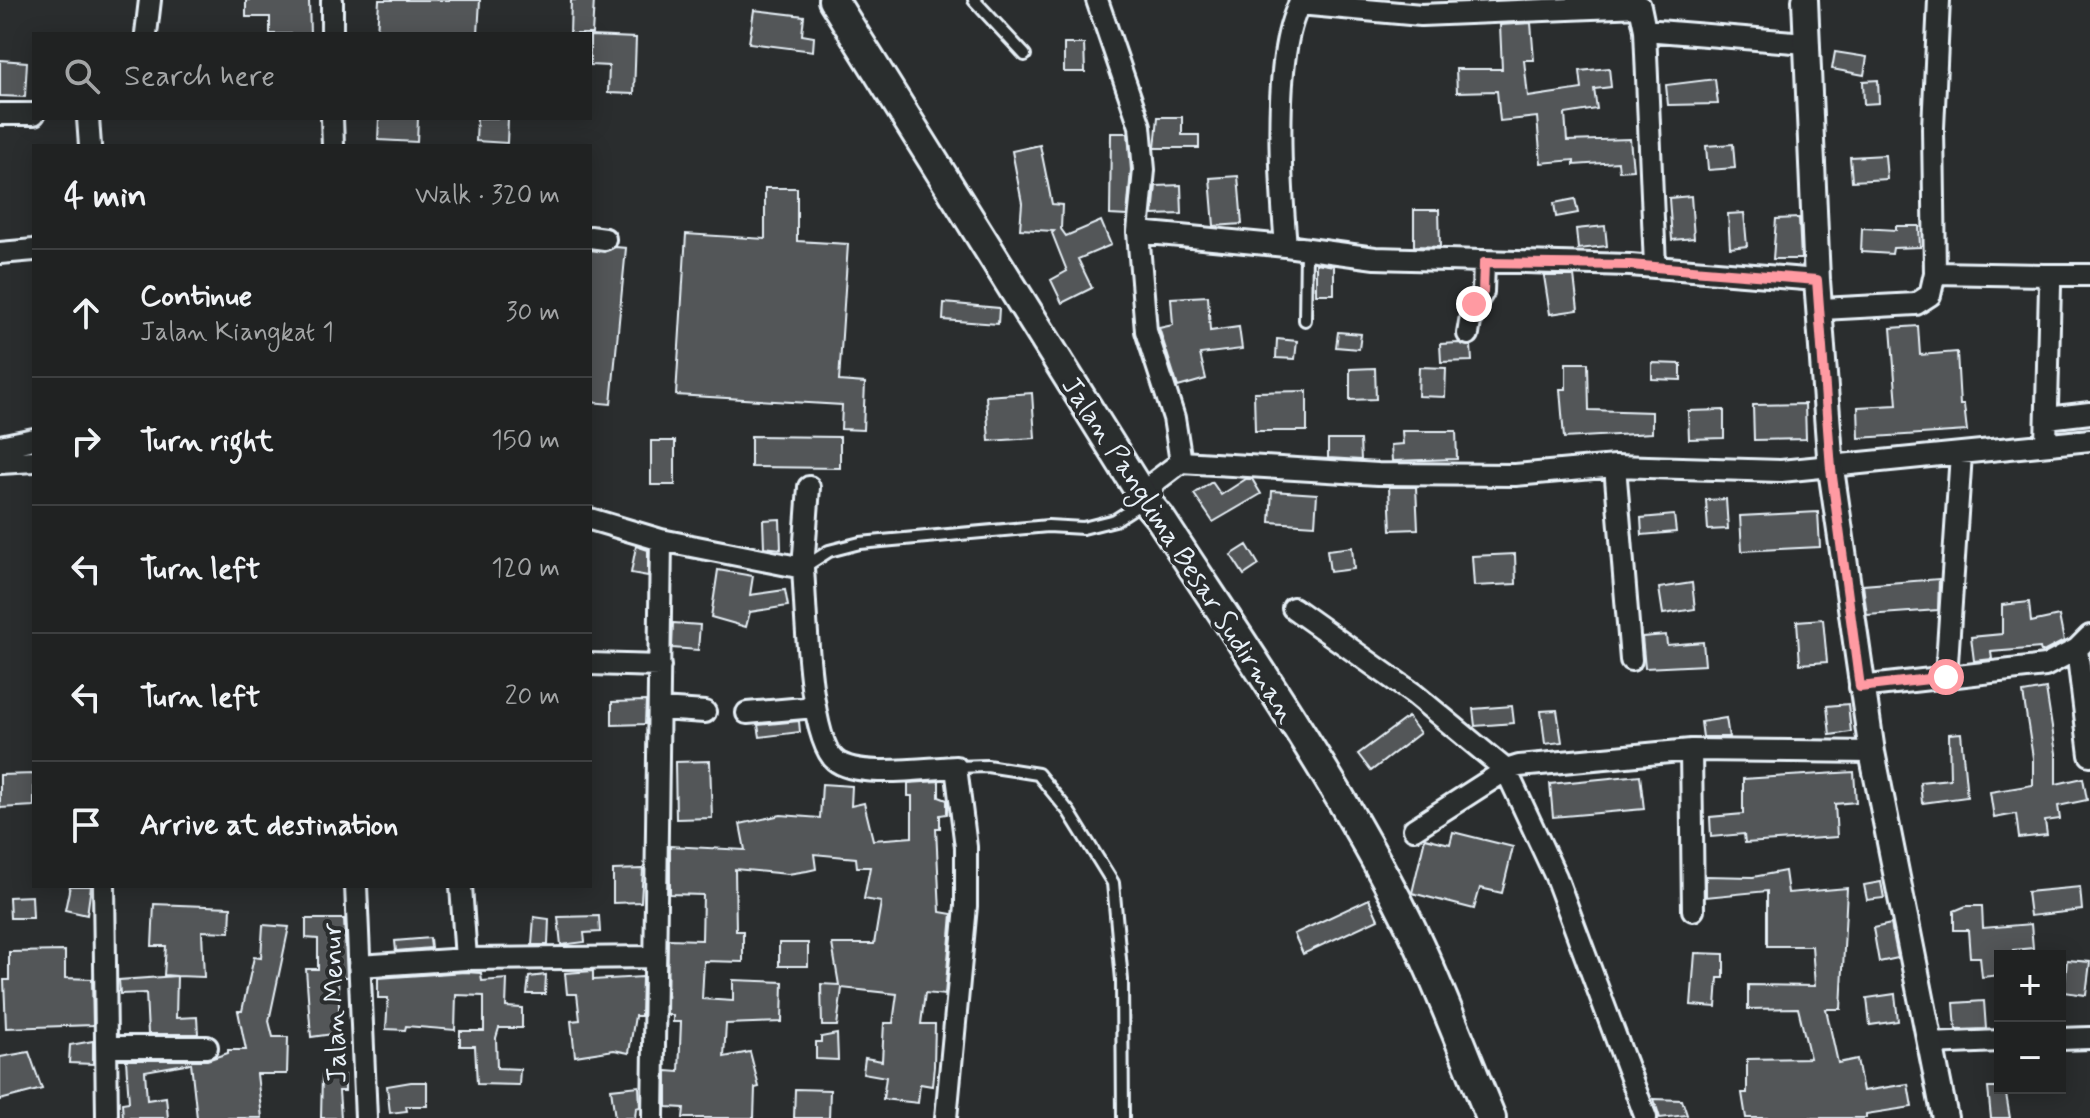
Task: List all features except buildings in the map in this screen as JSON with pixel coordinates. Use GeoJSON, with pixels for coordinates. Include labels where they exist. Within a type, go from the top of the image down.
{"type":"FeatureCollection","features":[{"type":"Feature","properties":{"kind":"main road","name":"Jalan Panglima Besar Sudirman"},"geometry":{"type":"LineString","coordinates":[[833,0],[1145,500],[1160,518],[1294,723],[1386,878],[1421,948],[1491,1118]]}},
{"type":"Feature","properties":{"kind":"street"},"geometry":{"type":"LineString","coordinates":[[146,32],[150,0]]}},
{"type":"Feature","properties":{"kind":"street"},"geometry":{"type":"LineString","coordinates":[[332,0],[332,32]]}},
{"type":"Feature","properties":{"kind":"street"},"geometry":{"type":"LineString","coordinates":[[1097,0],[1140,126],[1144,170],[1138,232],[1146,331],[1174,418],[1181,462]]}},
{"type":"Feature","properties":{"kind":"street"},"geometry":{"type":"LineString","coordinates":[[1805,0],[1817,280],[1822,309],[1831,469],[1860,687],[1945,1118]]}},
{"type":"Feature","properties":{"kind":"street"},"geometry":{"type":"LineString","coordinates":[[1822,309],[1916,304],[1930,295],[1935,273],[1933,128],[1939,0]]}},
{"type":"Feature","properties":{"kind":"street"},"geometry":{"type":"LineString","coordinates":[[1296,248],[1283,67],[1300,2],[1421,15],[1640,3],[1645,30],[1655,266]]}},
{"type":"Feature","properties":{"kind":"street"},"geometry":{"type":"LineString","coordinates":[[1645,30],[1806,43]]}},
{"type":"Feature","properties":{"kind":"street"},"geometry":{"type":"LineString","coordinates":[[0,114],[32,114]]}},
{"type":"Feature","properties":{"kind":"street"},"geometry":{"type":"LineString","coordinates":[[88,120],[90,144]]}},
{"type":"Feature","properties":{"kind":"street"},"geometry":{"type":"LineString","coordinates":[[332,120],[333,144]]}},
{"type":"Feature","properties":{"kind":"street"},"geometry":{"type":"LineString","coordinates":[[1138,232],[1375,258],[1655,266],[1817,280]]}},
{"type":"Feature","properties":{"kind":"street"},"geometry":{"type":"LineString","coordinates":[[0,253],[32,250]]}},
{"type":"Feature","properties":{"kind":"street"},"geometry":{"type":"LineString","coordinates":[[1468,334],[1472,310],[1483,292],[1484,263]]}},
{"type":"Feature","properties":{"kind":"street"},"geometry":{"type":"LineString","coordinates":[[1935,273],[2090,275]]}},
{"type":"Feature","properties":{"kind":"street"},"geometry":{"type":"LineString","coordinates":[[2044,275],[2050,286],[2046,431]]}},
{"type":"Feature","properties":{"kind":"street"},"geometry":{"type":"LineString","coordinates":[[1145,500],[1156,481],[1181,462],[1378,474],[1515,475],[1615,466],[1781,471],[1831,469],[1961,454],[2046,431],[2090,413]]}},
{"type":"Feature","properties":{"kind":"street"},"geometry":{"type":"LineString","coordinates":[[2046,431],[2090,440]]}},
{"type":"Feature","properties":{"kind":"street"},"geometry":{"type":"LineString","coordinates":[[0,446],[32,439]]}},
{"type":"Feature","properties":{"kind":"street"},"geometry":{"type":"LineString","coordinates":[[1946,677],[1961,454]]}},
{"type":"Feature","properties":{"kind":"street"},"geometry":{"type":"LineString","coordinates":[[0,463],[32,461]]}},
{"type":"Feature","properties":{"kind":"street"},"geometry":{"type":"LineString","coordinates":[[1615,466],[1631,660]]}},
{"type":"Feature","properties":{"kind":"street"},"geometry":{"type":"LineString","coordinates":[[809,487],[803,568],[815,707],[823,744],[835,761],[855,769],[956,767],[966,847],[966,906],[946,1118]]}},
{"type":"Feature","properties":{"kind":"street"},"geometry":{"type":"LineString","coordinates":[[592,520],[661,540],[803,568]]}},
{"type":"Feature","properties":{"kind":"street"},"geometry":{"type":"LineString","coordinates":[[653,1118],[661,540]]}},
{"type":"Feature","properties":{"kind":"street"},"geometry":{"type":"LineString","coordinates":[[1293,608],[1414,694],[1506,770],[1556,877],[1646,1118]]}},
{"type":"Feature","properties":{"kind":"street"},"geometry":{"type":"LineString","coordinates":[[1860,687],[2045,666],[2083,642],[2090,755]]}},
{"type":"Feature","properties":{"kind":"street"},"geometry":{"type":"LineString","coordinates":[[592,664],[660,666]]}},
{"type":"Feature","properties":{"kind":"street"},"geometry":{"type":"LineString","coordinates":[[747,713],[815,707]]}},
{"type":"Feature","properties":{"kind":"street"},"geometry":{"type":"LineString","coordinates":[[660,709],[705,712]]}},
{"type":"Feature","properties":{"kind":"street"},"geometry":{"type":"LineString","coordinates":[[1414,829],[1506,770],[1691,750],[1872,752]]}},
{"type":"Feature","properties":{"kind":"street"},"geometry":{"type":"LineString","coordinates":[[1691,750],[1693,910]]}},
{"type":"Feature","properties":{"kind":"street"},"geometry":{"type":"LineString","coordinates":[[104,888],[107,1118]]}},
{"type":"Feature","properties":{"kind":"street","name":"Jalan Menur"},"geometry":{"type":"LineString","coordinates":[[356,888],[366,1118]]}},
{"type":"Feature","properties":{"kind":"street"},"geometry":{"type":"LineString","coordinates":[[461,888],[466,959]]}},
{"type":"Feature","properties":{"kind":"street"},"geometry":{"type":"LineString","coordinates":[[359,966],[466,959],[654,957]]}},
{"type":"Feature","properties":{"kind":"street"},"geometry":{"type":"LineString","coordinates":[[2066,1039],[2090,1038]]}},
{"type":"Feature","properties":{"kind":"street"},"geometry":{"type":"LineString","coordinates":[[1930,1044],[1994,1041]]}},
{"type":"Feature","properties":{"kind":"street"},"geometry":{"type":"LineString","coordinates":[[107,1047],[207,1047]]}},
{"type":"Feature","properties":{"kind":"lane"},"geometry":{"type":"LineString","coordinates":[[974,0],[1025,55]]}},
{"type":"Feature","properties":{"kind":"lane"},"geometry":{"type":"LineString","coordinates":[[1296,248],[1305,320]]}},
{"type":"Feature","properties":{"kind":"lane"},"geometry":{"type":"LineString","coordinates":[[803,568],[829,551],[860,543],[1048,526],[1083,528],[1115,520],[1145,500]]}},
{"type":"Feature","properties":{"kind":"lane"},"geometry":{"type":"LineString","coordinates":[[956,767],[987,766],[1038,774],[1069,812],[1113,883],[1122,980],[1123,1118]]}},
{"type":"Feature","properties":{"kind":"route"},"geometry":{"type":"LineString","coordinates":[[1474,304],[1483,292],[1484,263],[1630,265],[1817,280],[1822,309],[1831,469],[1860,687],[1946,677]]}}]}
